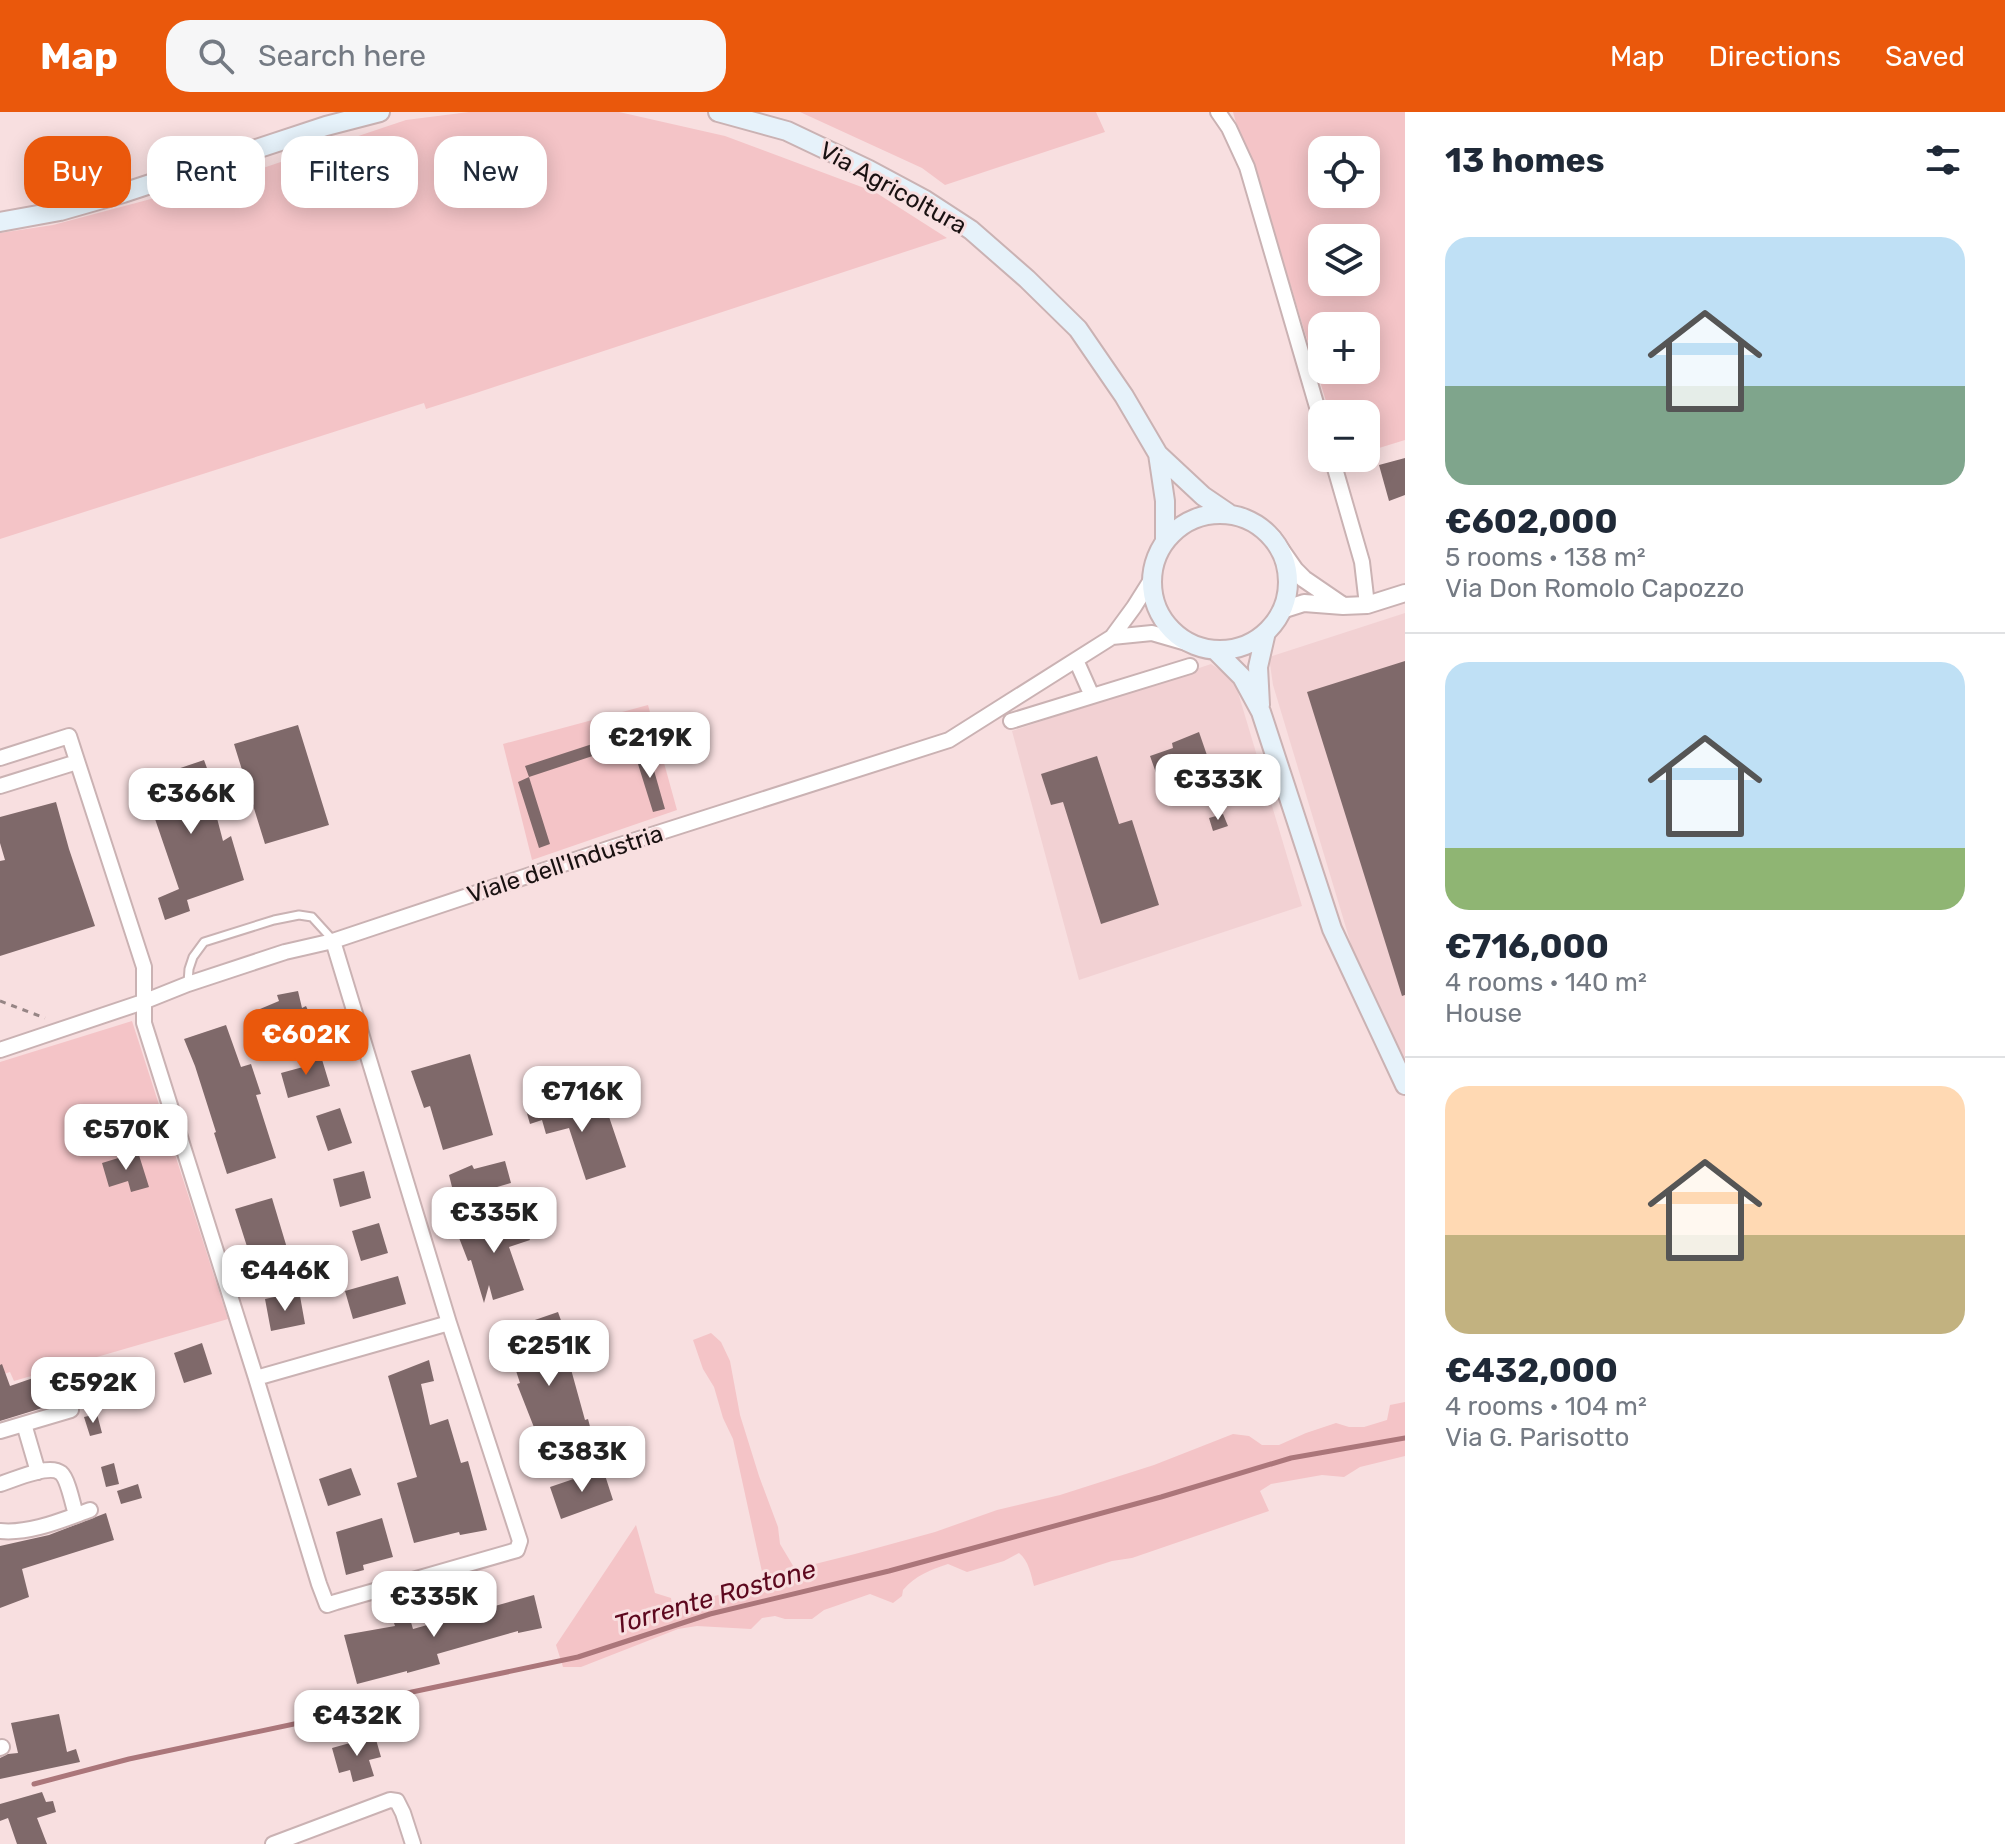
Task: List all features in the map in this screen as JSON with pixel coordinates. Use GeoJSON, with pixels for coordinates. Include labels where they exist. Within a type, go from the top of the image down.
{"type":"FeatureCollection","features":[{"type":"Feature","properties":{"kind":"main road"},"geometry":{"type":"LineString","coordinates":[[0,222],[60,211],[123,193],[326,126],[380,112]]}},
{"type":"Feature","properties":{"kind":"main road","name":"Via Agricoltura"},"geometry":{"type":"LineString","coordinates":[[718,112],[787,131],[911,193],[971,230],[1078,329],[1124,396],[1158,454],[1203,496],[1228,513]]}},
{"type":"Feature","properties":{"kind":"main road","name":"Via Agricoltura"},"geometry":{"type":"LineString","coordinates":[[1158,454],[1165,501],[1165,541]]}},
{"type":"Feature","properties":{"kind":"main road"},"geometry":{"type":"LineString","coordinates":[[1165,541],[1177,528],[1192,519],[1228,513],[1244,517],[1272,537]]}},
{"type":"Feature","properties":{"kind":"main road","name":"Viale dell'Industria"},"geometry":{"type":"LineString","coordinates":[[1165,541],[1155,560],[1151,580],[1161,618],[1174,633],[1190,644],[1215,650],[1233,649],[1251,643],[1266,632],[1282,610],[1287,592],[1287,572],[1282,554],[1272,537]]}},
{"type":"Feature","properties":{"kind":"main road"},"geometry":{"type":"LineString","coordinates":[[1261,712],[1258,667],[1266,632]]}},
{"type":"Feature","properties":{"kind":"main road"},"geometry":{"type":"LineString","coordinates":[[1215,650],[1242,677],[1261,712],[1332,929],[1405,1085]]}},
{"type":"Feature","properties":{"kind":"street"},"geometry":{"type":"LineString","coordinates":[[1218,112],[1247,167],[1315,400]]}},
{"type":"Feature","properties":{"kind":"street"},"geometry":{"type":"LineString","coordinates":[[1336,472],[1362,562],[1367,605]]}},
{"type":"Feature","properties":{"kind":"street"},"geometry":{"type":"LineString","coordinates":[[1272,537],[1304,579],[1343,606]]}},
{"type":"Feature","properties":{"kind":"street","name":"Viale dell'Industria"},"geometry":{"type":"LineString","coordinates":[[0,1050],[285,952],[333,941],[625,843],[949,740],[1112,637],[1151,580]]}},
{"type":"Feature","properties":{"kind":"street"},"geometry":{"type":"LineString","coordinates":[[1282,610],[1304,603],[1367,605],[1405,593]]}},
{"type":"Feature","properties":{"kind":"street","name":"Viale dell'Industria"},"geometry":{"type":"LineString","coordinates":[[1112,637],[1152,633],[1190,644]]}},
{"type":"Feature","properties":{"kind":"street"},"geometry":{"type":"LineString","coordinates":[[1076,660],[1092,696]]}},
{"type":"Feature","properties":{"kind":"street"},"geometry":{"type":"LineString","coordinates":[[1011,721],[1190,666]]}},
{"type":"Feature","properties":{"kind":"street"},"geometry":{"type":"LineString","coordinates":[[0,758],[69,736],[144,967],[144,1023],[327,1605],[517,1550],[520,1541],[449,1323],[333,941]]}},
{"type":"Feature","properties":{"kind":"street"},"geometry":{"type":"LineString","coordinates":[[0,786],[77,762]]}},
{"type":"Feature","properties":{"kind":"street"},"geometry":{"type":"LineString","coordinates":[[256,1378],[449,1323]]}},
{"type":"Feature","properties":{"kind":"street"},"geometry":{"type":"LineString","coordinates":[[0,1431],[71,1410]]}},
{"type":"Feature","properties":{"kind":"street"},"geometry":{"type":"LineString","coordinates":[[24,1424],[38,1472]]}},
{"type":"Feature","properties":{"kind":"street"},"geometry":{"type":"LineString","coordinates":[[0,1484],[48,1469],[61,1473],[83,1512],[13,1533],[0,1531]]}},
{"type":"Feature","properties":{"kind":"street"},"geometry":{"type":"LineString","coordinates":[[273,1844],[390,1800],[397,1801],[413,1844]]}},
{"type":"Feature","properties":{"kind":"lane"},"geometry":{"type":"LineString","coordinates":[[188,984],[193,957],[204,942],[274,920],[299,915],[312,917],[333,941]]}},
{"type":"Feature","properties":{"kind":"path"},"geometry":{"type":"LineString","coordinates":[[0,1001],[45,1018],[52,1017],[56,1031]]}},
{"type":"Feature","properties":{"kind":"shaded area"},"geometry":{"type":"Polygon","coordinates":[[[469,112],[619,112],[725,136],[875,192],[947,238],[426,409],[424,403],[0,539],[0,233],[53,225],[117,208],[131,208],[131,204],[147,200],[147,208],[265,208],[265,167],[281,162],[281,208],[418,208],[418,136],[358,136],[406,120],[469,112]]]}},
{"type":"Feature","properties":{"kind":"shaded area"},"geometry":{"type":"Polygon","coordinates":[[[800,112],[1096,112],[1105,132],[945,185],[922,168],[800,112]]]}},
{"type":"Feature","properties":{"kind":"shaded area"},"geometry":{"type":"Polygon","coordinates":[[[1233,112],[1405,112],[1405,440],[1380,448],[1380,400],[1326,400],[1321,384],[1380,384],[1380,312],[1308,312],[1308,342],[1251,157],[1240,137],[1233,112]]]}},
{"type":"Feature","properties":{"kind":"shaded area"},"geometry":{"type":"Polygon","coordinates":[[[1405,613],[1405,1093],[1375,1024],[1273,685],[1269,657],[1405,613]]]}},
{"type":"Feature","properties":{"kind":"shaded area"},"geometry":{"type":"Polygon","coordinates":[[[1211,664],[1234,679],[1302,906],[1079,980],[1012,731],[1211,664]]]}},
{"type":"Feature","properties":{"kind":"shaded area"},"geometry":{"type":"Polygon","coordinates":[[[648,705],[677,810],[532,860],[503,744],[648,705]]]}},
{"type":"Feature","properties":{"kind":"shaded area"},"geometry":{"type":"Polygon","coordinates":[[[132,1021],[228,1319],[14,1381],[10,1372],[0,1375],[0,1062],[132,1021]]]}},
{"type":"Feature","properties":{"kind":"shaded area"},"geometry":{"type":"Polygon","coordinates":[[[711,1333],[721,1342],[730,1361],[740,1415],[778,1527],[780,1544],[795,1569],[935,1532],[997,1510],[1060,1495],[1154,1465],[1233,1434],[1249,1436],[1262,1445],[1279,1445],[1336,1423],[1364,1427],[1387,1420],[1390,1405],[1405,1402],[1405,1456],[1360,1467],[1344,1477],[1322,1475],[1271,1484],[1260,1491],[1269,1511],[1132,1558],[1112,1561],[1034,1586],[1027,1564],[1019,1553],[967,1572],[948,1564],[913,1580],[893,1603],[870,1594],[824,1610],[812,1619],[775,1616],[762,1618],[751,1629],[697,1626],[678,1629],[581,1667],[563,1667],[556,1645],[636,1525],[655,1593],[671,1598],[672,1605],[764,1581],[733,1439],[693,1340],[711,1333]]]}},
{"type":"Feature","properties":{"kind":"building"},"geometry":{"type":"Polygon","coordinates":[[[1405,458],[1405,495],[1389,501],[1380,465],[1405,458]]]}},
{"type":"Feature","properties":{"kind":"building"},"geometry":{"type":"Polygon","coordinates":[[[1405,661],[1405,995],[1402,996],[1307,692],[1405,661]]]}},
{"type":"Feature","properties":{"kind":"building"},"geometry":{"type":"Polygon","coordinates":[[[298,725],[329,825],[265,844],[234,744],[298,725]]]}},
{"type":"Feature","properties":{"kind":"building"},"geometry":{"type":"Polygon","coordinates":[[[629,732],[632,743],[529,777],[525,766],[629,732]]]}},
{"type":"Feature","properties":{"kind":"building"},"geometry":{"type":"Polygon","coordinates":[[[1199,732],[1210,764],[1184,773],[1186,778],[1161,787],[1150,756],[1173,748],[1172,743],[1199,732]]]}},
{"type":"Feature","properties":{"kind":"building"},"geometry":{"type":"Polygon","coordinates":[[[645,739],[665,809],[653,812],[638,764],[645,739]]]}},
{"type":"Feature","properties":{"kind":"building"},"geometry":{"type":"Polygon","coordinates":[[[1097,756],[1119,824],[1132,820],[1159,905],[1101,924],[1063,802],[1051,805],[1041,774],[1097,756]]]}},
{"type":"Feature","properties":{"kind":"building"},"geometry":{"type":"Polygon","coordinates":[[[204,760],[219,801],[213,803],[223,841],[231,836],[244,880],[187,900],[190,911],[165,920],[158,898],[179,889],[142,781],[204,760]]]}},
{"type":"Feature","properties":{"kind":"building"},"geometry":{"type":"Polygon","coordinates":[[[529,777],[550,844],[539,848],[518,782],[529,777]]]}},
{"type":"Feature","properties":{"kind":"building"},"geometry":{"type":"Polygon","coordinates":[[[56,802],[95,926],[0,956],[0,861],[5,860],[0,843],[0,817],[56,802]]]}},
{"type":"Feature","properties":{"kind":"building"},"geometry":{"type":"Polygon","coordinates":[[[1223,814],[1228,826],[1213,831],[1209,818],[1223,814]]]}},
{"type":"Feature","properties":{"kind":"building"},"geometry":{"type":"Polygon","coordinates":[[[298,991],[302,1008],[306,1006],[312,1019],[291,1027],[289,1022],[269,1030],[260,1009],[279,1001],[277,995],[298,991]]]}},
{"type":"Feature","properties":{"kind":"building"},"geometry":{"type":"Polygon","coordinates":[[[226,1025],[241,1067],[251,1064],[261,1094],[256,1095],[276,1158],[227,1174],[184,1039],[226,1025]]]}},
{"type":"Feature","properties":{"kind":"building"},"geometry":{"type":"Polygon","coordinates":[[[320,1053],[330,1086],[288,1098],[281,1073],[303,1067],[301,1059],[320,1053]]]}},
{"type":"Feature","properties":{"kind":"building"},"geometry":{"type":"Polygon","coordinates":[[[470,1054],[493,1135],[443,1150],[430,1106],[424,1108],[411,1071],[470,1054]]]}},
{"type":"Feature","properties":{"kind":"building"},"geometry":{"type":"Polygon","coordinates":[[[555,1095],[561,1116],[604,1102],[626,1167],[586,1180],[569,1128],[546,1134],[542,1120],[530,1124],[524,1103],[555,1095]]]}},
{"type":"Feature","properties":{"kind":"building"},"geometry":{"type":"Polygon","coordinates":[[[340,1108],[352,1143],[328,1151],[316,1116],[340,1108]]]}},
{"type":"Feature","properties":{"kind":"building"},"geometry":{"type":"Polygon","coordinates":[[[138,1152],[149,1187],[131,1192],[128,1181],[109,1187],[102,1163],[138,1152]]]}},
{"type":"Feature","properties":{"kind":"building"},"geometry":{"type":"Polygon","coordinates":[[[505,1161],[511,1183],[452,1205],[448,1192],[453,1191],[449,1175],[472,1165],[474,1169],[505,1161]]]}},
{"type":"Feature","properties":{"kind":"building"},"geometry":{"type":"Polygon","coordinates":[[[364,1171],[371,1198],[340,1207],[333,1179],[364,1171]]]}},
{"type":"Feature","properties":{"kind":"building"},"geometry":{"type":"Polygon","coordinates":[[[272,1198],[287,1248],[251,1259],[235,1209],[272,1198]]]}},
{"type":"Feature","properties":{"kind":"building"},"geometry":{"type":"Polygon","coordinates":[[[521,1215],[530,1240],[509,1247],[524,1290],[493,1300],[489,1285],[484,1303],[471,1260],[468,1261],[456,1230],[486,1218],[489,1228],[521,1215]]]}},
{"type":"Feature","properties":{"kind":"building"},"geometry":{"type":"Polygon","coordinates":[[[379,1223],[388,1253],[361,1261],[352,1231],[379,1223]]]}},
{"type":"Feature","properties":{"kind":"building"},"geometry":{"type":"Polygon","coordinates":[[[398,1276],[406,1304],[353,1319],[345,1291],[398,1276]]]}},
{"type":"Feature","properties":{"kind":"building"},"geometry":{"type":"Polygon","coordinates":[[[284,1295],[284,1300],[300,1296],[305,1324],[271,1331],[265,1299],[284,1295]]]}},
{"type":"Feature","properties":{"kind":"building"},"geometry":{"type":"Polygon","coordinates":[[[558,1312],[569,1343],[564,1344],[585,1420],[588,1419],[596,1449],[541,1464],[533,1436],[537,1435],[517,1384],[520,1383],[503,1331],[558,1312]]]}},
{"type":"Feature","properties":{"kind":"building"},"geometry":{"type":"Polygon","coordinates":[[[202,1343],[212,1374],[184,1383],[174,1353],[202,1343]]]}},
{"type":"Feature","properties":{"kind":"building"},"geometry":{"type":"Polygon","coordinates":[[[429,1360],[434,1381],[421,1384],[430,1425],[448,1419],[461,1463],[468,1461],[487,1530],[460,1535],[459,1532],[414,1543],[397,1483],[417,1477],[388,1376],[429,1360]]]}},
{"type":"Feature","properties":{"kind":"building"},"geometry":{"type":"Polygon","coordinates":[[[2,1364],[10,1386],[39,1376],[45,1391],[59,1387],[65,1401],[0,1421],[2,1364]]]}},
{"type":"Feature","properties":{"kind":"building"},"geometry":{"type":"Polygon","coordinates":[[[97,1414],[102,1433],[90,1436],[84,1417],[97,1414]]]}},
{"type":"Feature","properties":{"kind":"building"},"geometry":{"type":"Polygon","coordinates":[[[114,1463],[119,1484],[106,1487],[101,1467],[114,1463]]]}},
{"type":"Feature","properties":{"kind":"building"},"geometry":{"type":"Polygon","coordinates":[[[351,1468],[361,1495],[328,1506],[319,1479],[351,1468]]]}},
{"type":"Feature","properties":{"kind":"building"},"geometry":{"type":"Polygon","coordinates":[[[603,1469],[613,1500],[561,1519],[550,1487],[603,1469]]]}},
{"type":"Feature","properties":{"kind":"building"},"geometry":{"type":"Polygon","coordinates":[[[138,1484],[142,1498],[121,1504],[117,1491],[138,1484]]]}},
{"type":"Feature","properties":{"kind":"building"},"geometry":{"type":"Polygon","coordinates":[[[106,1513],[114,1540],[22,1569],[29,1597],[0,1608],[0,1546],[49,1535],[106,1513]]]}},
{"type":"Feature","properties":{"kind":"building"},"geometry":{"type":"Polygon","coordinates":[[[382,1518],[393,1557],[363,1565],[364,1570],[346,1575],[336,1532],[382,1518]]]}},
{"type":"Feature","properties":{"kind":"building"},"geometry":{"type":"Polygon","coordinates":[[[534,1595],[542,1628],[518,1631],[437,1654],[440,1664],[357,1684],[344,1635],[395,1626],[394,1623],[410,1619],[413,1629],[534,1595]]]}},
{"type":"Feature","properties":{"kind":"building"},"geometry":{"type":"Polygon","coordinates":[[[59,1714],[67,1752],[76,1749],[80,1762],[0,1779],[0,1758],[18,1753],[11,1723],[59,1714]]]}},
{"type":"Feature","properties":{"kind":"building"},"geometry":{"type":"Polygon","coordinates":[[[375,1736],[381,1757],[369,1760],[374,1776],[353,1782],[350,1770],[339,1773],[332,1748],[375,1736]]]}},
{"type":"Feature","properties":{"kind":"building"},"geometry":{"type":"Polygon","coordinates":[[[42,1792],[46,1802],[53,1801],[56,1812],[37,1818],[47,1844],[17,1844],[8,1818],[0,1821],[0,1804],[42,1792]]]}},
{"type":"Feature","properties":{"kind":"waterway","name":"Torrente Rostone"},"geometry":{"type":"LineString","coordinates":[[34,1784],[129,1759],[327,1717],[412,1692],[578,1657],[710,1614],[889,1571],[1291,1458],[1405,1438]]}}]}
